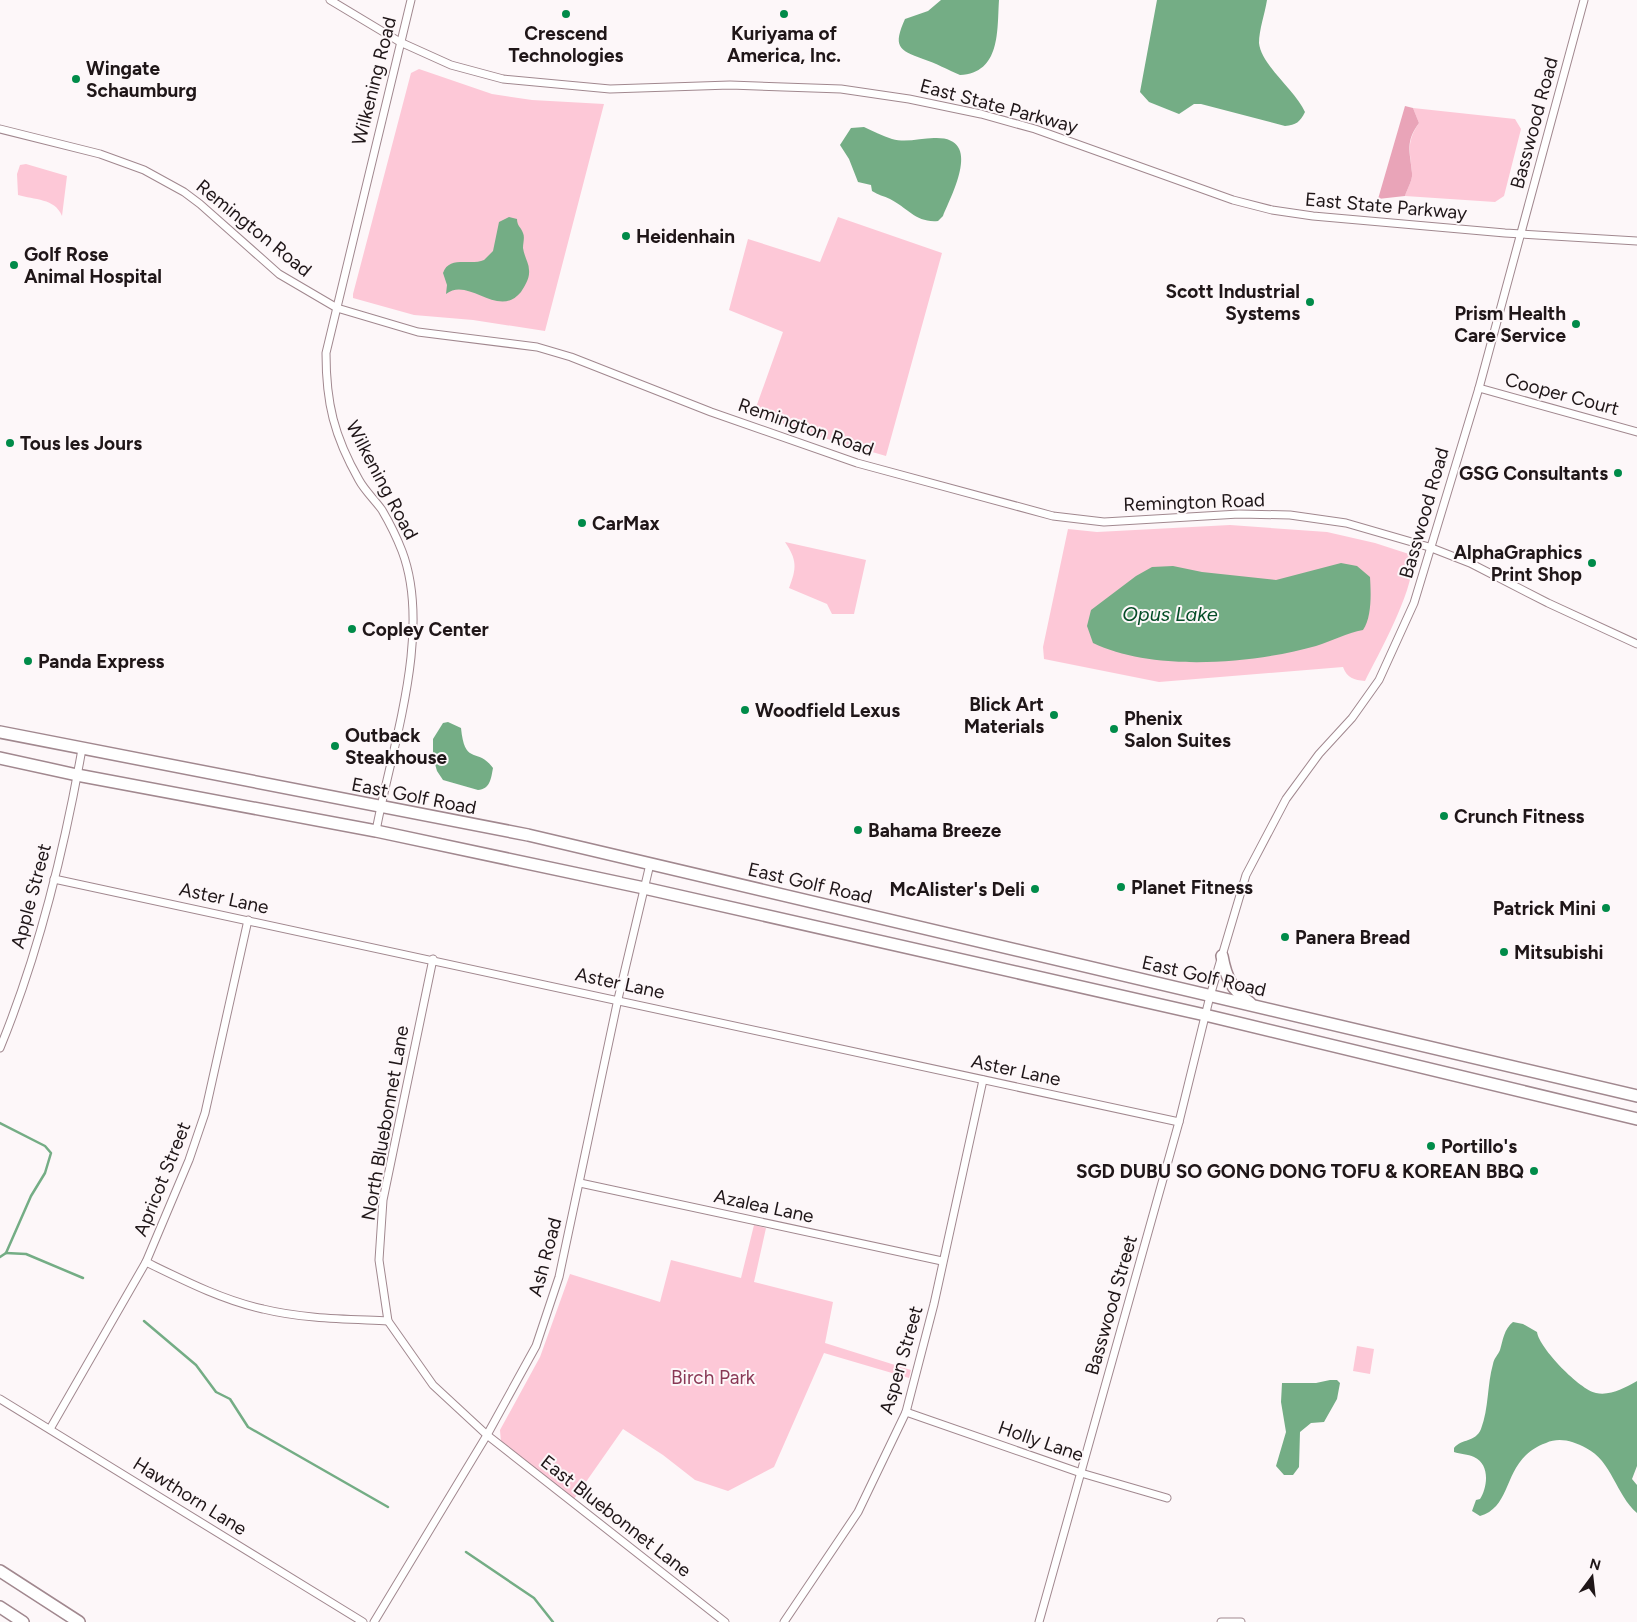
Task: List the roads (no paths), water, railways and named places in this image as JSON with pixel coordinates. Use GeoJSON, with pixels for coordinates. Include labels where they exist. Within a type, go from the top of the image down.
{"type":"FeatureCollection","features":[{"type":"Feature","properties":{"kind":"main road","name":"East Golf Road"},"geometry":{"type":"LineString","coordinates":[[0,732],[528,835],[1637,1096]]}},
{"type":"Feature","properties":{"kind":"main road","name":"East Golf Road"},"geometry":{"type":"LineString","coordinates":[[0,758],[77,775],[376,831],[644,888],[1205,1015],[1637,1119]]}},
{"type":"Feature","properties":{"kind":"main road"},"geometry":{"type":"LineString","coordinates":[[1222,956],[1226,977],[1237,993],[1253,1006]]}},
{"type":"Feature","properties":{"kind":"main road"},"geometry":{"type":"LineString","coordinates":[[0,1571],[78,1622]]}},
{"type":"Feature","properties":{"kind":"main road"},"geometry":{"type":"LineString","coordinates":[[0,1608],[23,1622]]}},
{"type":"Feature","properties":{"kind":"street","name":"East State Parkway"},"geometry":{"type":"LineString","coordinates":[[330,0],[400,42],[451,65],[503,79],[610,89],[730,85],[841,89],[909,99],[981,114],[1035,129],[1233,200],[1272,210],[1313,216],[1522,234],[1637,241]]}},
{"type":"Feature","properties":{"kind":"street","name":"Wilkening Road"},"geometry":{"type":"LineString","coordinates":[[376,831],[407,686],[412,638],[411,591],[402,552],[382,511],[360,481],[330,412],[326,383],[326,353],[411,0]]}},
{"type":"Feature","properties":{"kind":"street","name":"Basswood Road"},"geometry":{"type":"LineString","coordinates":[[1210,996],[1246,875],[1258,848],[1286,798],[1319,754],[1352,718],[1379,680],[1414,604],[1425,570],[1429,547],[1479,388],[1584,0]]}},
{"type":"Feature","properties":{"kind":"street","name":"Remington Road"},"geometry":{"type":"LineString","coordinates":[[0,129],[100,154],[152,175],[184,192],[200,204],[279,274],[337,308],[418,332],[536,348],[571,357],[711,412],[857,463],[1053,516],[1104,522],[1239,514],[1290,515],[1346,522],[1429,547],[1470,563],[1548,604],[1637,644]]}},
{"type":"Feature","properties":{"kind":"street","name":"Cooper Court"},"geometry":{"type":"LineString","coordinates":[[1479,388],[1637,432]]}},
{"type":"Feature","properties":{"kind":"street","name":"Apple Street"},"geometry":{"type":"LineString","coordinates":[[0,1048],[23,992],[54,879],[82,749]]}},
{"type":"Feature","properties":{"kind":"street","name":"Ash Road"},"geometry":{"type":"LineString","coordinates":[[374,1622],[487,1436],[536,1346],[559,1277],[618,999],[650,864]]}},
{"type":"Feature","properties":{"kind":"street","name":"Aster Lane"},"geometry":{"type":"LineString","coordinates":[[54,879],[433,959],[1179,1122]]}},
{"type":"Feature","properties":{"kind":"street","name":"Apricot Street"},"geometry":{"type":"LineString","coordinates":[[50,1428],[146,1262],[189,1160],[205,1113],[248,920]]}},
{"type":"Feature","properties":{"kind":"street","name":"North Bluebonnet Lane"},"geometry":{"type":"LineString","coordinates":[[433,959],[383,1200],[380,1260],[388,1321],[433,1385],[487,1436]]}},
{"type":"Feature","properties":{"kind":"street","name":"Basswood Street"},"geometry":{"type":"LineString","coordinates":[[1039,1622],[1179,1122],[1210,996]]}},
{"type":"Feature","properties":{"kind":"street","name":"Aspen Street"},"geometry":{"type":"LineString","coordinates":[[784,1622],[858,1512],[906,1412],[934,1304],[983,1080]]}},
{"type":"Feature","properties":{"kind":"street","name":"Azalea Lane"},"geometry":{"type":"LineString","coordinates":[[580,1183],[942,1261]]}},
{"type":"Feature","properties":{"kind":"street"},"geometry":{"type":"LineString","coordinates":[[146,1262],[204,1290],[262,1309],[325,1318],[388,1321]]}},
{"type":"Feature","properties":{"kind":"street","name":"Hawthorn Lane"},"geometry":{"type":"LineString","coordinates":[[0,1399],[363,1622]]}},
{"type":"Feature","properties":{"kind":"street","name":"Holly Lane"},"geometry":{"type":"LineString","coordinates":[[906,1412],[1081,1472],[1167,1498]]}},
{"type":"Feature","properties":{"kind":"street","name":"East Bluebonnet Lane"},"geometry":{"type":"LineString","coordinates":[[487,1436],[725,1622]]}},
{"type":"Feature","properties":{"kind":"street"},"geometry":{"type":"LineString","coordinates":[[1221,1622],[1241,1622]]}},
{"type":"Feature","properties":{"kind":"water"},"geometry":{"type":"Polygon","coordinates":[[[941,0],[999,0],[997,36],[990,58],[983,67],[960,75],[908,53],[900,46],[899,35],[905,19],[928,11],[941,0]]]}},
{"type":"Feature","properties":{"kind":"water"},"geometry":{"type":"Polygon","coordinates":[[[1157,0],[1267,0],[1259,38],[1261,51],[1272,69],[1301,104],[1305,112],[1301,118],[1295,124],[1285,126],[1201,104],[1194,104],[1179,114],[1149,102],[1140,92],[1157,0]]]}},
{"type":"Feature","properties":{"kind":"water"},"geometry":{"type":"Polygon","coordinates":[[[864,127],[892,139],[934,138],[949,140],[957,146],[961,155],[961,167],[953,193],[943,216],[938,221],[924,220],[890,199],[876,194],[872,191],[871,185],[858,182],[849,159],[840,145],[851,128],[864,127]]]}},
{"type":"Feature","properties":{"kind":"water"},"geometry":{"type":"Polygon","coordinates":[[[509,217],[517,219],[524,235],[523,248],[529,273],[527,282],[521,292],[512,299],[503,302],[464,290],[455,290],[446,294],[447,285],[443,273],[446,268],[450,264],[484,260],[493,251],[499,222],[509,217]]]}},
{"type":"Feature","properties":{"kind":"water","name":"Opus Lake"},"geometry":{"type":"Polygon","coordinates":[[[1341,563],[1357,566],[1370,577],[1371,597],[1366,625],[1363,630],[1316,646],[1233,661],[1173,661],[1144,658],[1117,652],[1093,643],[1087,626],[1091,610],[1136,576],[1152,567],[1173,566],[1202,572],[1276,580],[1341,563]]]}},
{"type":"Feature","properties":{"kind":"water"},"geometry":{"type":"Polygon","coordinates":[[[448,722],[461,728],[465,748],[482,758],[493,768],[491,780],[485,788],[478,790],[443,780],[437,771],[433,757],[433,739],[443,723],[448,722]]]}},
{"type":"Feature","properties":{"kind":"water"},"geometry":{"type":"Polygon","coordinates":[[[1513,1322],[1523,1324],[1537,1332],[1539,1339],[1552,1358],[1571,1377],[1589,1390],[1601,1394],[1612,1392],[1637,1381],[1637,1466],[1632,1479],[1637,1485],[1637,1513],[1630,1506],[1602,1461],[1595,1454],[1576,1443],[1561,1440],[1551,1441],[1532,1450],[1522,1460],[1499,1503],[1491,1511],[1480,1516],[1472,1511],[1476,1500],[1480,1499],[1486,1483],[1485,1471],[1479,1461],[1472,1456],[1454,1452],[1454,1448],[1472,1439],[1481,1429],[1494,1362],[1506,1331],[1513,1322]]]}},
{"type":"Feature","properties":{"kind":"water"},"geometry":{"type":"Polygon","coordinates":[[[1337,1380],[1340,1383],[1337,1399],[1324,1422],[1311,1423],[1300,1432],[1299,1467],[1293,1475],[1284,1475],[1276,1466],[1286,1432],[1281,1402],[1282,1383],[1316,1383],[1337,1380]]]}},
{"type":"Feature","properties":{"kind":"waterway"},"geometry":{"type":"LineString","coordinates":[[0,1123],[45,1146],[51,1153],[45,1173],[31,1196],[6,1253]]}},
{"type":"Feature","properties":{"kind":"waterway"},"geometry":{"type":"LineString","coordinates":[[6,1253],[26,1254],[83,1278]]}},
{"type":"Feature","properties":{"kind":"waterway"},"geometry":{"type":"LineString","coordinates":[[0,1257],[6,1253]]}},
{"type":"Feature","properties":{"kind":"waterway"},"geometry":{"type":"LineString","coordinates":[[144,1321],[196,1365],[216,1392],[230,1399],[248,1427],[388,1507]]}},
{"type":"Feature","properties":{"kind":"waterway"},"geometry":{"type":"LineString","coordinates":[[466,1552],[534,1598],[553,1622]]}},
{"type":"Feature","properties":{"kind":"place","name":"Crescend Technologies"},"geometry":{"type":"Point","coordinates":[566,14]}},
{"type":"Feature","properties":{"kind":"place","name":"Kuriyama of America, Inc."},"geometry":{"type":"Point","coordinates":[784,14]}},
{"type":"Feature","properties":{"kind":"place","name":"Wingate Schaumburg"},"geometry":{"type":"Point","coordinates":[76,79]}},
{"type":"Feature","properties":{"kind":"place","name":"Heidenhain"},"geometry":{"type":"Point","coordinates":[626,236]}},
{"type":"Feature","properties":{"kind":"place","name":"Golf Rose Animal Hospital"},"geometry":{"type":"Point","coordinates":[14,265]}},
{"type":"Feature","properties":{"kind":"place","name":"Scott Industrial Systems"},"geometry":{"type":"Point","coordinates":[1310,302]}},
{"type":"Feature","properties":{"kind":"place","name":"Prism Health Care Service"},"geometry":{"type":"Point","coordinates":[1576,324]}},
{"type":"Feature","properties":{"kind":"place","name":"Tous les Jours"},"geometry":{"type":"Point","coordinates":[10,443]}},
{"type":"Feature","properties":{"kind":"place","name":"GSG Consultants"},"geometry":{"type":"Point","coordinates":[1618,473]}},
{"type":"Feature","properties":{"kind":"place","name":"CarMax"},"geometry":{"type":"Point","coordinates":[582,523]}},
{"type":"Feature","properties":{"kind":"place","name":"AlphaGraphics Print Shop"},"geometry":{"type":"Point","coordinates":[1592,563]}},
{"type":"Feature","properties":{"kind":"place","name":"Copley Center"},"geometry":{"type":"Point","coordinates":[352,629]}},
{"type":"Feature","properties":{"kind":"place","name":"Panda Express"},"geometry":{"type":"Point","coordinates":[28,661]}},
{"type":"Feature","properties":{"kind":"place","name":"Woodfield Lexus"},"geometry":{"type":"Point","coordinates":[745,710]}},
{"type":"Feature","properties":{"kind":"place","name":"Blick Art Materials"},"geometry":{"type":"Point","coordinates":[1054,715]}},
{"type":"Feature","properties":{"kind":"place","name":"Phenix Salon Suites"},"geometry":{"type":"Point","coordinates":[1114,729]}},
{"type":"Feature","properties":{"kind":"place","name":"Outback Steakhouse"},"geometry":{"type":"Point","coordinates":[335,746]}},
{"type":"Feature","properties":{"kind":"place","name":"Crunch Fitness"},"geometry":{"type":"Point","coordinates":[1444,816]}},
{"type":"Feature","properties":{"kind":"place","name":"Bahama Breeze"},"geometry":{"type":"Point","coordinates":[858,830]}},
{"type":"Feature","properties":{"kind":"place","name":"Planet Fitness"},"geometry":{"type":"Point","coordinates":[1121,887]}},
{"type":"Feature","properties":{"kind":"place","name":"McAlister's Deli"},"geometry":{"type":"Point","coordinates":[1035,889]}},
{"type":"Feature","properties":{"kind":"place","name":"Patrick Mini"},"geometry":{"type":"Point","coordinates":[1606,908]}},
{"type":"Feature","properties":{"kind":"place","name":"Panera Bread"},"geometry":{"type":"Point","coordinates":[1285,937]}},
{"type":"Feature","properties":{"kind":"place","name":"Mitsubishi"},"geometry":{"type":"Point","coordinates":[1504,952]}},
{"type":"Feature","properties":{"kind":"place","name":"Portillo's"},"geometry":{"type":"Point","coordinates":[1431,1146]}},
{"type":"Feature","properties":{"kind":"place","name":"SGD DUBU SO GONG DONG TOFU & KOREAN BBQ"},"geometry":{"type":"Point","coordinates":[1534,1171]}},
{"type":"Feature","properties":{"kind":"park label","name":"Birch Park"},"geometry":{"type":"Point","coordinates":[713,1377]}}]}
